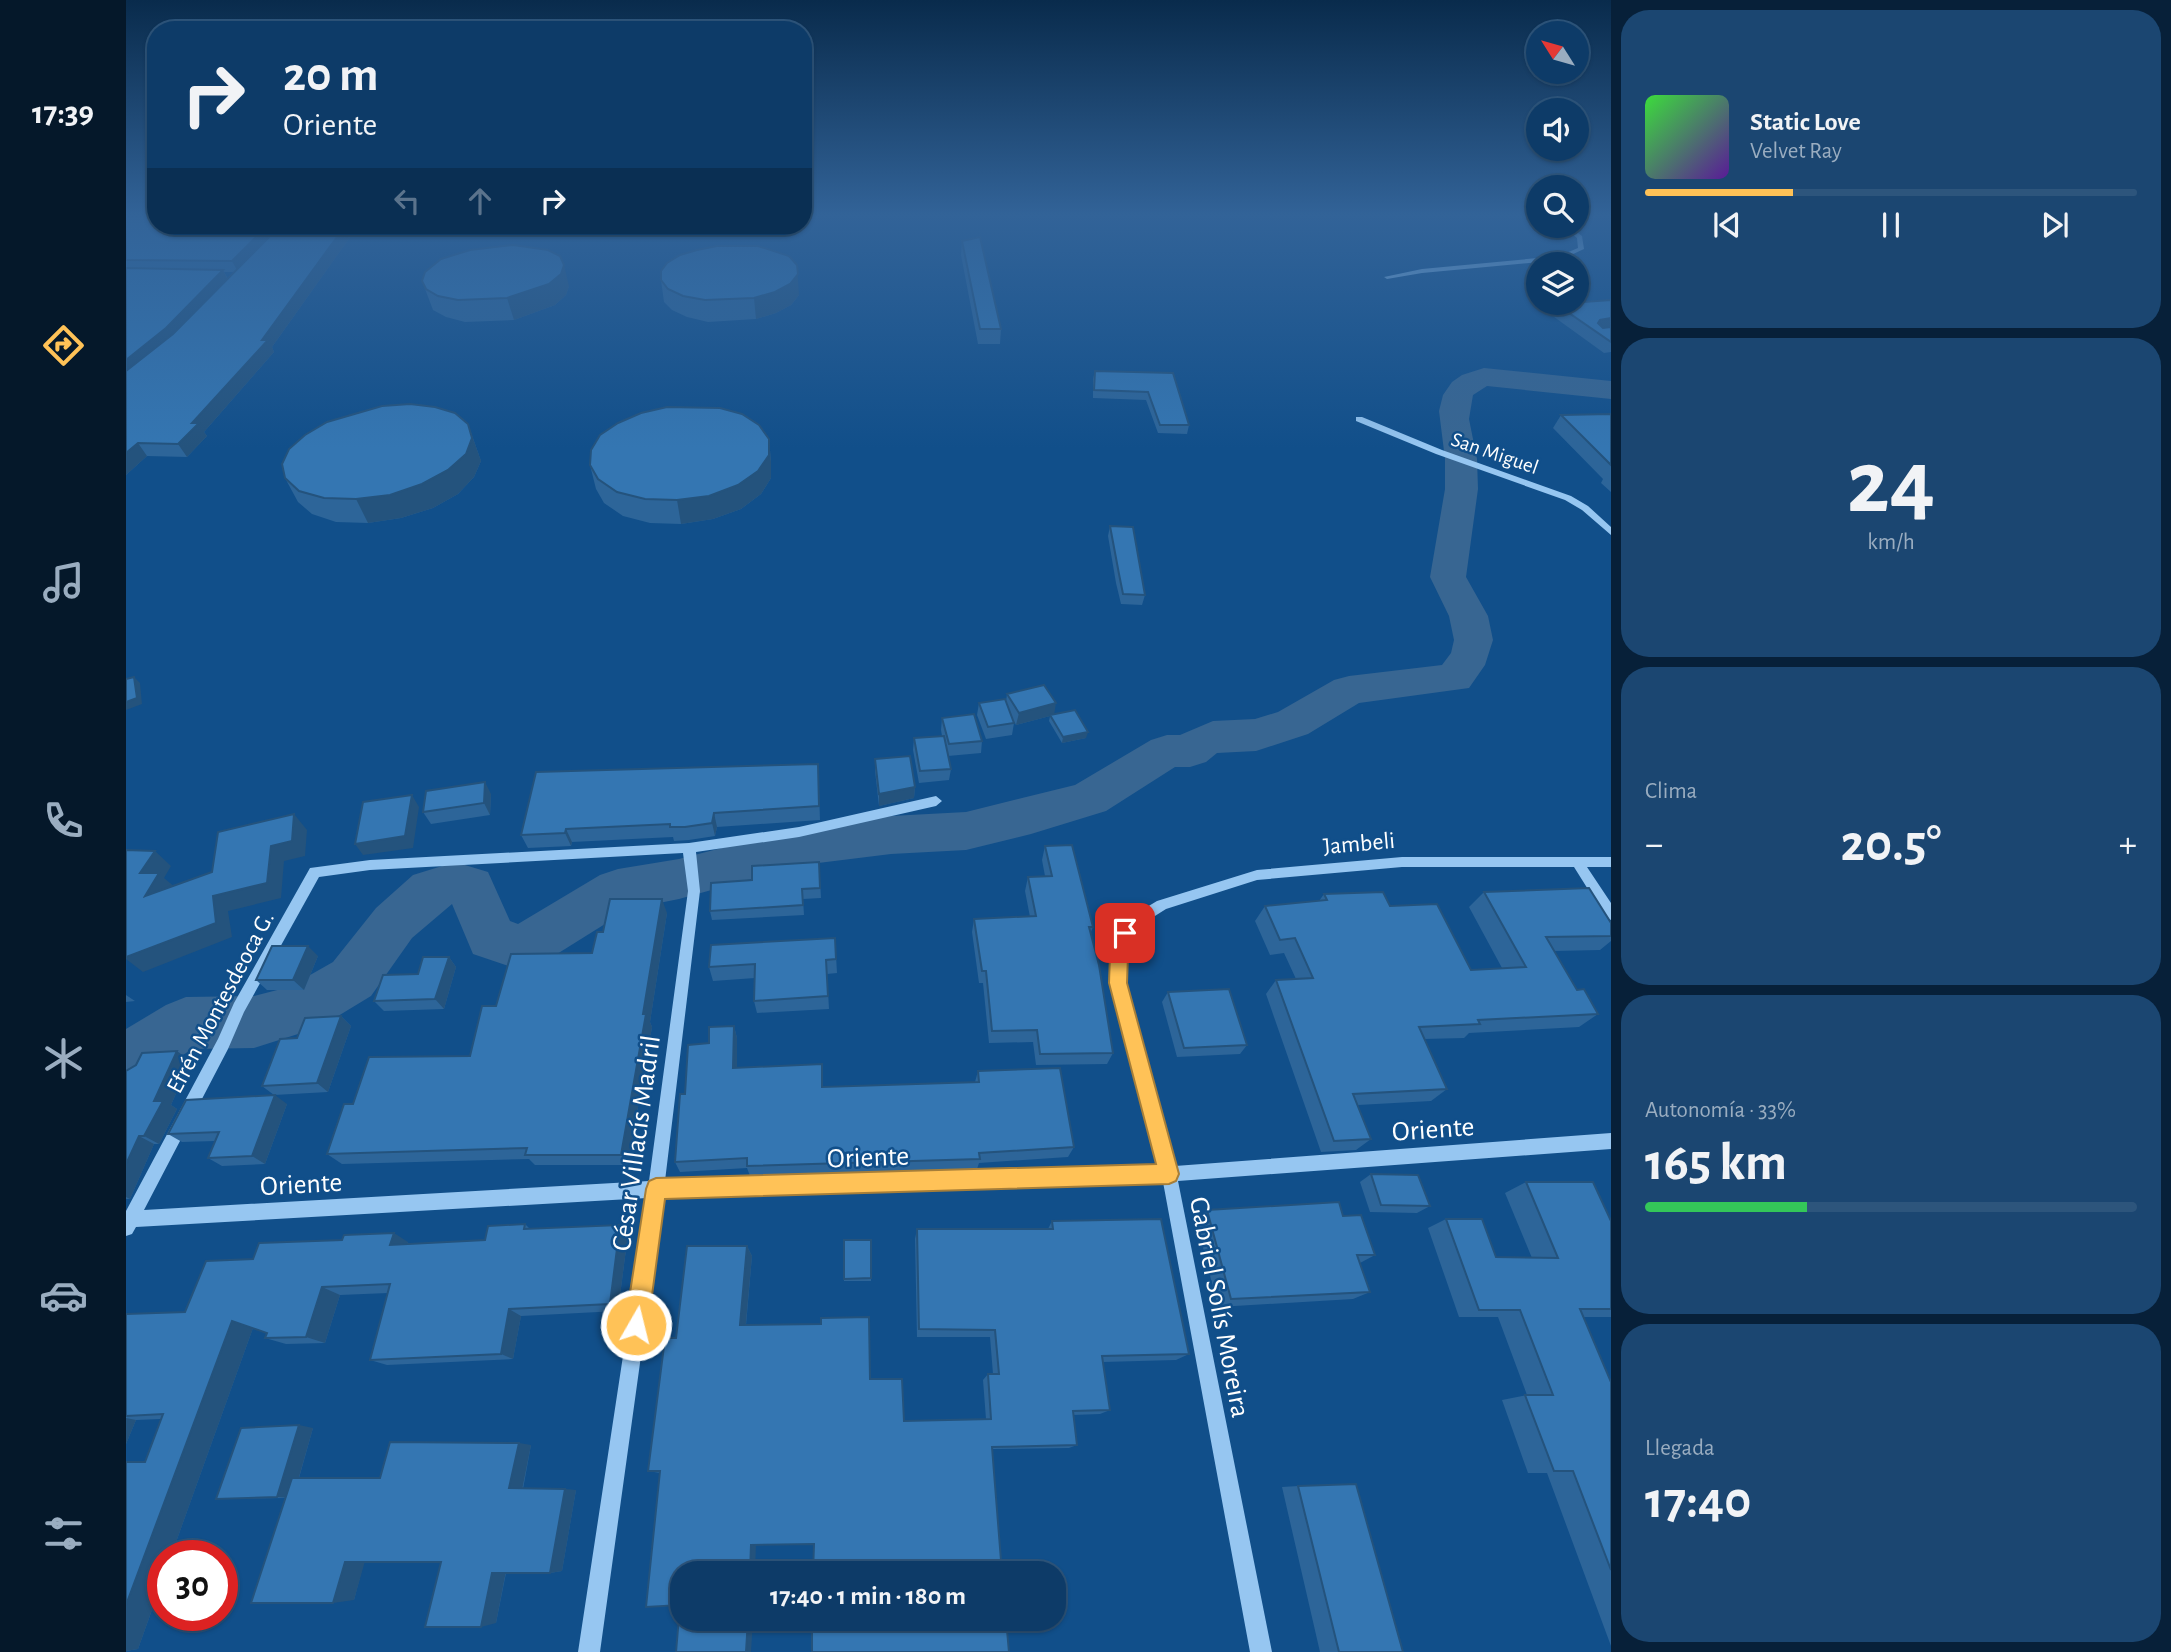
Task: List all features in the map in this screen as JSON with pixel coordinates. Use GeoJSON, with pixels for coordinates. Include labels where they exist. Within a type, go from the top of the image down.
{"type":"FeatureCollection","features":[{"type":"Feature","properties":{"kind":"street","name":"San Miguel"},"geometry":{"type":"LineString","coordinates":[[1359,419],[1439,452],[1568,498],[1585,508],[1611,532]]}},
{"type":"Feature","properties":{"kind":"street"},"geometry":{"type":"LineString","coordinates":[[690,848],[799,832],[936,802]]}},
{"type":"Feature","properties":{"kind":"street","name":"César Villacís Madril"},"geometry":{"type":"LineString","coordinates":[[589,1652],[656,1189],[694,891],[690,848]]}},
{"type":"Feature","properties":{"kind":"street","name":"Efrén Montesdeoca G."},"geometry":{"type":"LineString","coordinates":[[127,1222],[223,1044],[239,1008],[315,872],[370,865],[690,848]]}},
{"type":"Feature","properties":{"kind":"street","name":"Jambeli"},"geometry":{"type":"LineString","coordinates":[[1125,933],[1142,917],[1162,905],[1257,875],[1402,862],[1611,862]]}},
{"type":"Feature","properties":{"kind":"street"},"geometry":{"type":"LineString","coordinates":[[1577,862],[1611,914]]}},
{"type":"Feature","properties":{"kind":"street","name":"Gabriel Solís Moreira"},"geometry":{"type":"LineString","coordinates":[[1125,933],[1119,955],[1118,983],[1169,1174],[1261,1652]]}},
{"type":"Feature","properties":{"kind":"street","name":"Oriente"},"geometry":{"type":"LineString","coordinates":[[127,1222],[656,1189],[1169,1174],[1611,1142]]}},
{"type":"Feature","properties":{"kind":"building"},"geometry":{"type":"Polygon","coordinates":[[[126,293],[200,293],[166,328],[126,360],[126,293]]]}},
{"type":"Feature","properties":{"kind":"building"},"geometry":{"type":"Polygon","coordinates":[[[214,293],[296,293],[262,340],[268,340],[192,423],[199,423],[178,444],[138,443],[126,453],[126,371],[173,334],[214,293]]]}},
{"type":"Feature","properties":{"kind":"building"},"geometry":{"type":"Polygon","coordinates":[[[433,293],[522,293],[507,298],[458,300],[433,293]]]}},
{"type":"Feature","properties":{"kind":"building"},"geometry":{"type":"Polygon","coordinates":[[[677,293],[771,293],[754,298],[705,300],[677,293]]]}},
{"type":"Feature","properties":{"kind":"building"},"geometry":{"type":"Polygon","coordinates":[[[973,293],[993,293],[1001,329],[980,329],[973,293]]]}},
{"type":"Feature","properties":{"kind":"building"},"geometry":{"type":"Polygon","coordinates":[[[1611,300],[1611,318],[1598,323],[1603,328],[1611,327],[1611,342],[1572,315],[1589,315],[1589,302],[1611,300]]]}},
{"type":"Feature","properties":{"kind":"building"},"geometry":{"type":"Polygon","coordinates":[[[1095,371],[1173,373],[1189,425],[1160,425],[1148,392],[1094,390],[1095,371]]]}},
{"type":"Feature","properties":{"kind":"building"},"geometry":{"type":"Polygon","coordinates":[[[410,404],[455,413],[468,424],[472,438],[466,454],[448,470],[422,484],[390,495],[356,499],[324,498],[299,491],[285,478],[282,464],[289,449],[305,435],[327,422],[382,406],[410,404]]]}},
{"type":"Feature","properties":{"kind":"building"},"geometry":{"type":"Polygon","coordinates":[[[667,407],[720,408],[742,414],[759,425],[769,439],[769,455],[758,471],[738,485],[709,496],[677,500],[645,499],[617,492],[598,479],[590,465],[591,450],[600,435],[641,413],[667,407]]]}},
{"type":"Feature","properties":{"kind":"building"},"geometry":{"type":"Polygon","coordinates":[[[1561,415],[1611,415],[1611,465],[1561,415]]]}},
{"type":"Feature","properties":{"kind":"building"},"geometry":{"type":"Polygon","coordinates":[[[1110,526],[1133,527],[1145,595],[1123,594],[1110,526]]]}},
{"type":"Feature","properties":{"kind":"building"},"geometry":{"type":"Polygon","coordinates":[[[134,677],[137,698],[126,702],[126,679],[134,677]]]}},
{"type":"Feature","properties":{"kind":"building"},"geometry":{"type":"Polygon","coordinates":[[[1044,685],[1056,703],[1019,713],[1007,694],[1044,685]]]}},
{"type":"Feature","properties":{"kind":"building"},"geometry":{"type":"Polygon","coordinates":[[[1005,699],[1014,723],[988,727],[979,703],[1005,699]]]}},
{"type":"Feature","properties":{"kind":"building"},"geometry":{"type":"Polygon","coordinates":[[[1075,710],[1088,732],[1063,737],[1050,715],[1075,710]]]}},
{"type":"Feature","properties":{"kind":"building"},"geometry":{"type":"Polygon","coordinates":[[[974,714],[982,741],[949,744],[942,718],[974,714]]]}},
{"type":"Feature","properties":{"kind":"building"},"geometry":{"type":"Polygon","coordinates":[[[944,736],[951,769],[920,771],[914,738],[944,736]]]}},
{"type":"Feature","properties":{"kind":"building"},"geometry":{"type":"Polygon","coordinates":[[[910,756],[915,787],[879,794],[875,759],[910,756]]]}},
{"type":"Feature","properties":{"kind":"building"},"geometry":{"type":"Polygon","coordinates":[[[818,764],[819,806],[714,813],[712,823],[685,827],[670,827],[670,824],[566,829],[565,833],[521,835],[536,772],[818,764]]]}},
{"type":"Feature","properties":{"kind":"building"},"geometry":{"type":"Polygon","coordinates":[[[485,782],[484,803],[423,812],[426,791],[485,782]]]}},
{"type":"Feature","properties":{"kind":"building"},"geometry":{"type":"Polygon","coordinates":[[[412,795],[405,836],[355,844],[363,802],[412,795]]]}},
{"type":"Feature","properties":{"kind":"building"},"geometry":{"type":"Polygon","coordinates":[[[294,814],[292,841],[271,846],[267,883],[213,896],[216,923],[126,957],[126,850],[155,851],[140,873],[159,873],[145,896],[212,872],[218,832],[294,814]]]}},
{"type":"Feature","properties":{"kind":"building"},"geometry":{"type":"Polygon","coordinates":[[[1072,845],[1093,927],[1089,927],[1099,965],[1113,1053],[1040,1054],[1037,1030],[992,1031],[986,971],[982,971],[974,919],[1036,916],[1028,877],[1052,876],[1045,846],[1072,845]]]}},
{"type":"Feature","properties":{"kind":"building"},"geometry":{"type":"Polygon","coordinates":[[[819,862],[820,888],[802,889],[803,905],[710,911],[711,883],[752,880],[752,866],[819,862]]]}},
{"type":"Feature","properties":{"kind":"building"},"geometry":{"type":"Polygon","coordinates":[[[1589,888],[1611,923],[1611,936],[1546,937],[1577,990],[1584,989],[1598,1014],[1478,1020],[1480,1024],[1419,1027],[1447,1089],[1353,1094],[1371,1139],[1334,1141],[1276,980],[1313,978],[1295,938],[1280,940],[1265,906],[1327,900],[1324,894],[1383,892],[1390,906],[1437,904],[1471,970],[1526,967],[1484,892],[1589,888]]]}},
{"type":"Feature","properties":{"kind":"building"},"geometry":{"type":"Polygon","coordinates":[[[610,899],[662,899],[643,1014],[646,1014],[621,1155],[525,1155],[527,1148],[327,1154],[344,1104],[353,1104],[369,1057],[470,1056],[482,1006],[496,1006],[511,954],[592,953],[597,932],[603,932],[610,899]]]}},
{"type":"Feature","properties":{"kind":"building"},"geometry":{"type":"Polygon","coordinates":[[[835,938],[836,959],[826,960],[828,996],[754,1001],[755,964],[709,967],[711,945],[835,938]]]}},
{"type":"Feature","properties":{"kind":"building"},"geometry":{"type":"Polygon","coordinates":[[[272,946],[308,946],[293,980],[256,980],[272,946]]]}},
{"type":"Feature","properties":{"kind":"building"},"geometry":{"type":"Polygon","coordinates":[[[423,957],[449,957],[435,999],[374,1001],[383,975],[418,974],[423,957]]]}},
{"type":"Feature","properties":{"kind":"building"},"geometry":{"type":"Polygon","coordinates":[[[1229,989],[1247,1045],[1184,1048],[1168,992],[1229,989]]]}},
{"type":"Feature","properties":{"kind":"building"},"geometry":{"type":"Polygon","coordinates":[[[341,1016],[317,1083],[262,1086],[280,1039],[297,1038],[305,1018],[341,1016]]]}},
{"type":"Feature","properties":{"kind":"building"},"geometry":{"type":"Polygon","coordinates":[[[734,1026],[733,1068],[822,1064],[822,1087],[979,1082],[978,1071],[1060,1068],[1074,1147],[979,1153],[980,1159],[747,1166],[747,1158],[675,1162],[680,1094],[685,1094],[688,1045],[709,1043],[709,1027],[734,1026]]]}},
{"type":"Feature","properties":{"kind":"building"},"geometry":{"type":"Polygon","coordinates":[[[177,1051],[154,1101],[163,1101],[144,1136],[139,1136],[126,1164],[126,1071],[136,1065],[142,1053],[177,1051]]]}},
{"type":"Feature","properties":{"kind":"building"},"geometry":{"type":"Polygon","coordinates":[[[275,1095],[252,1156],[208,1158],[219,1132],[168,1134],[186,1100],[275,1095]]]}},
{"type":"Feature","properties":{"kind":"building"},"geometry":{"type":"Polygon","coordinates":[[[1371,1174],[1418,1175],[1430,1206],[1381,1205],[1371,1174]]]}},
{"type":"Feature","properties":{"kind":"building"},"geometry":{"type":"Polygon","coordinates":[[[1526,1182],[1593,1182],[1611,1221],[1611,1309],[1580,1309],[1611,1382],[1611,1570],[1573,1471],[1554,1471],[1525,1395],[1553,1395],[1520,1310],[1479,1310],[1446,1219],[1482,1219],[1496,1257],[1558,1258],[1526,1182]]]}},
{"type":"Feature","properties":{"kind":"building"},"geometry":{"type":"Polygon","coordinates":[[[1339,1202],[1343,1216],[1361,1215],[1375,1255],[1357,1255],[1370,1292],[1231,1299],[1207,1210],[1339,1202]]]}},
{"type":"Feature","properties":{"kind":"building"},"geometry":{"type":"Polygon","coordinates":[[[1161,1219],[1189,1354],[1102,1356],[1110,1410],[1073,1411],[1077,1445],[992,1447],[1001,1561],[813,1561],[814,1544],[751,1545],[750,1561],[670,1561],[670,1606],[646,1607],[660,1471],[648,1471],[665,1338],[676,1338],[687,1246],[747,1246],[740,1325],[821,1324],[821,1318],[869,1317],[870,1379],[902,1379],[904,1421],[991,1419],[988,1374],[999,1374],[995,1330],[919,1329],[917,1229],[1053,1229],[1052,1221],[1161,1219]]]}},
{"type":"Feature","properties":{"kind":"building"},"geometry":{"type":"Polygon","coordinates":[[[525,1224],[524,1229],[620,1225],[610,1304],[509,1309],[501,1354],[370,1360],[390,1284],[322,1287],[306,1337],[265,1338],[267,1333],[232,1321],[150,1540],[147,1540],[147,1549],[126,1605],[126,1462],[145,1462],[163,1414],[126,1416],[126,1314],[185,1312],[206,1261],[253,1259],[259,1243],[342,1240],[344,1235],[394,1233],[390,1245],[485,1240],[488,1226],[525,1224]]]}},
{"type":"Feature","properties":{"kind":"building"},"geometry":{"type":"Polygon","coordinates":[[[844,1240],[871,1240],[871,1278],[844,1279],[844,1240]]]}},
{"type":"Feature","properties":{"kind":"building"},"geometry":{"type":"Polygon","coordinates":[[[299,1425],[277,1497],[216,1499],[241,1428],[299,1425]]]}},
{"type":"Feature","properties":{"kind":"building"},"geometry":{"type":"Polygon","coordinates":[[[390,1442],[519,1443],[509,1488],[565,1489],[550,1573],[492,1573],[481,1627],[425,1627],[441,1562],[345,1562],[333,1603],[251,1603],[292,1478],[380,1478],[390,1442]]]}},
{"type":"Feature","properties":{"kind":"building"},"geometry":{"type":"Polygon","coordinates":[[[1356,1484],[1403,1652],[1339,1652],[1298,1486],[1356,1484]]]}},
{"type":"Feature","properties":{"kind":"building"},"geometry":{"type":"Polygon","coordinates":[[[678,1631],[747,1631],[746,1652],[676,1652],[678,1631]]]}},
{"type":"Feature","properties":{"kind":"building"},"geometry":{"type":"Polygon","coordinates":[[[812,1631],[1007,1631],[1009,1652],[812,1652],[812,1631]]]}},
{"type":"Feature","properties":{"kind":"waterway"},"geometry":{"type":"LineString","coordinates":[[126,1064],[154,1041],[186,1023],[254,1022],[301,1009],[352,979],[394,923],[431,890],[455,883],[470,887],[491,938],[523,948],[618,890],[679,879],[802,846],[891,835],[966,831],[1031,816],[1090,798],[1167,751],[1190,751],[1200,742],[1213,737],[1256,735],[1293,723],[1349,690],[1454,678],[1465,665],[1473,640],[1469,616],[1448,577],[1462,489],[1461,459],[1454,419],[1455,403],[1460,391],[1484,377],[1611,390]]}},
{"type":"Feature","properties":{"kind":"route"},"geometry":{"type":"LineString","coordinates":[[636,1325],[656,1189],[1169,1174],[1118,983],[1119,955],[1125,933]]}}]}
